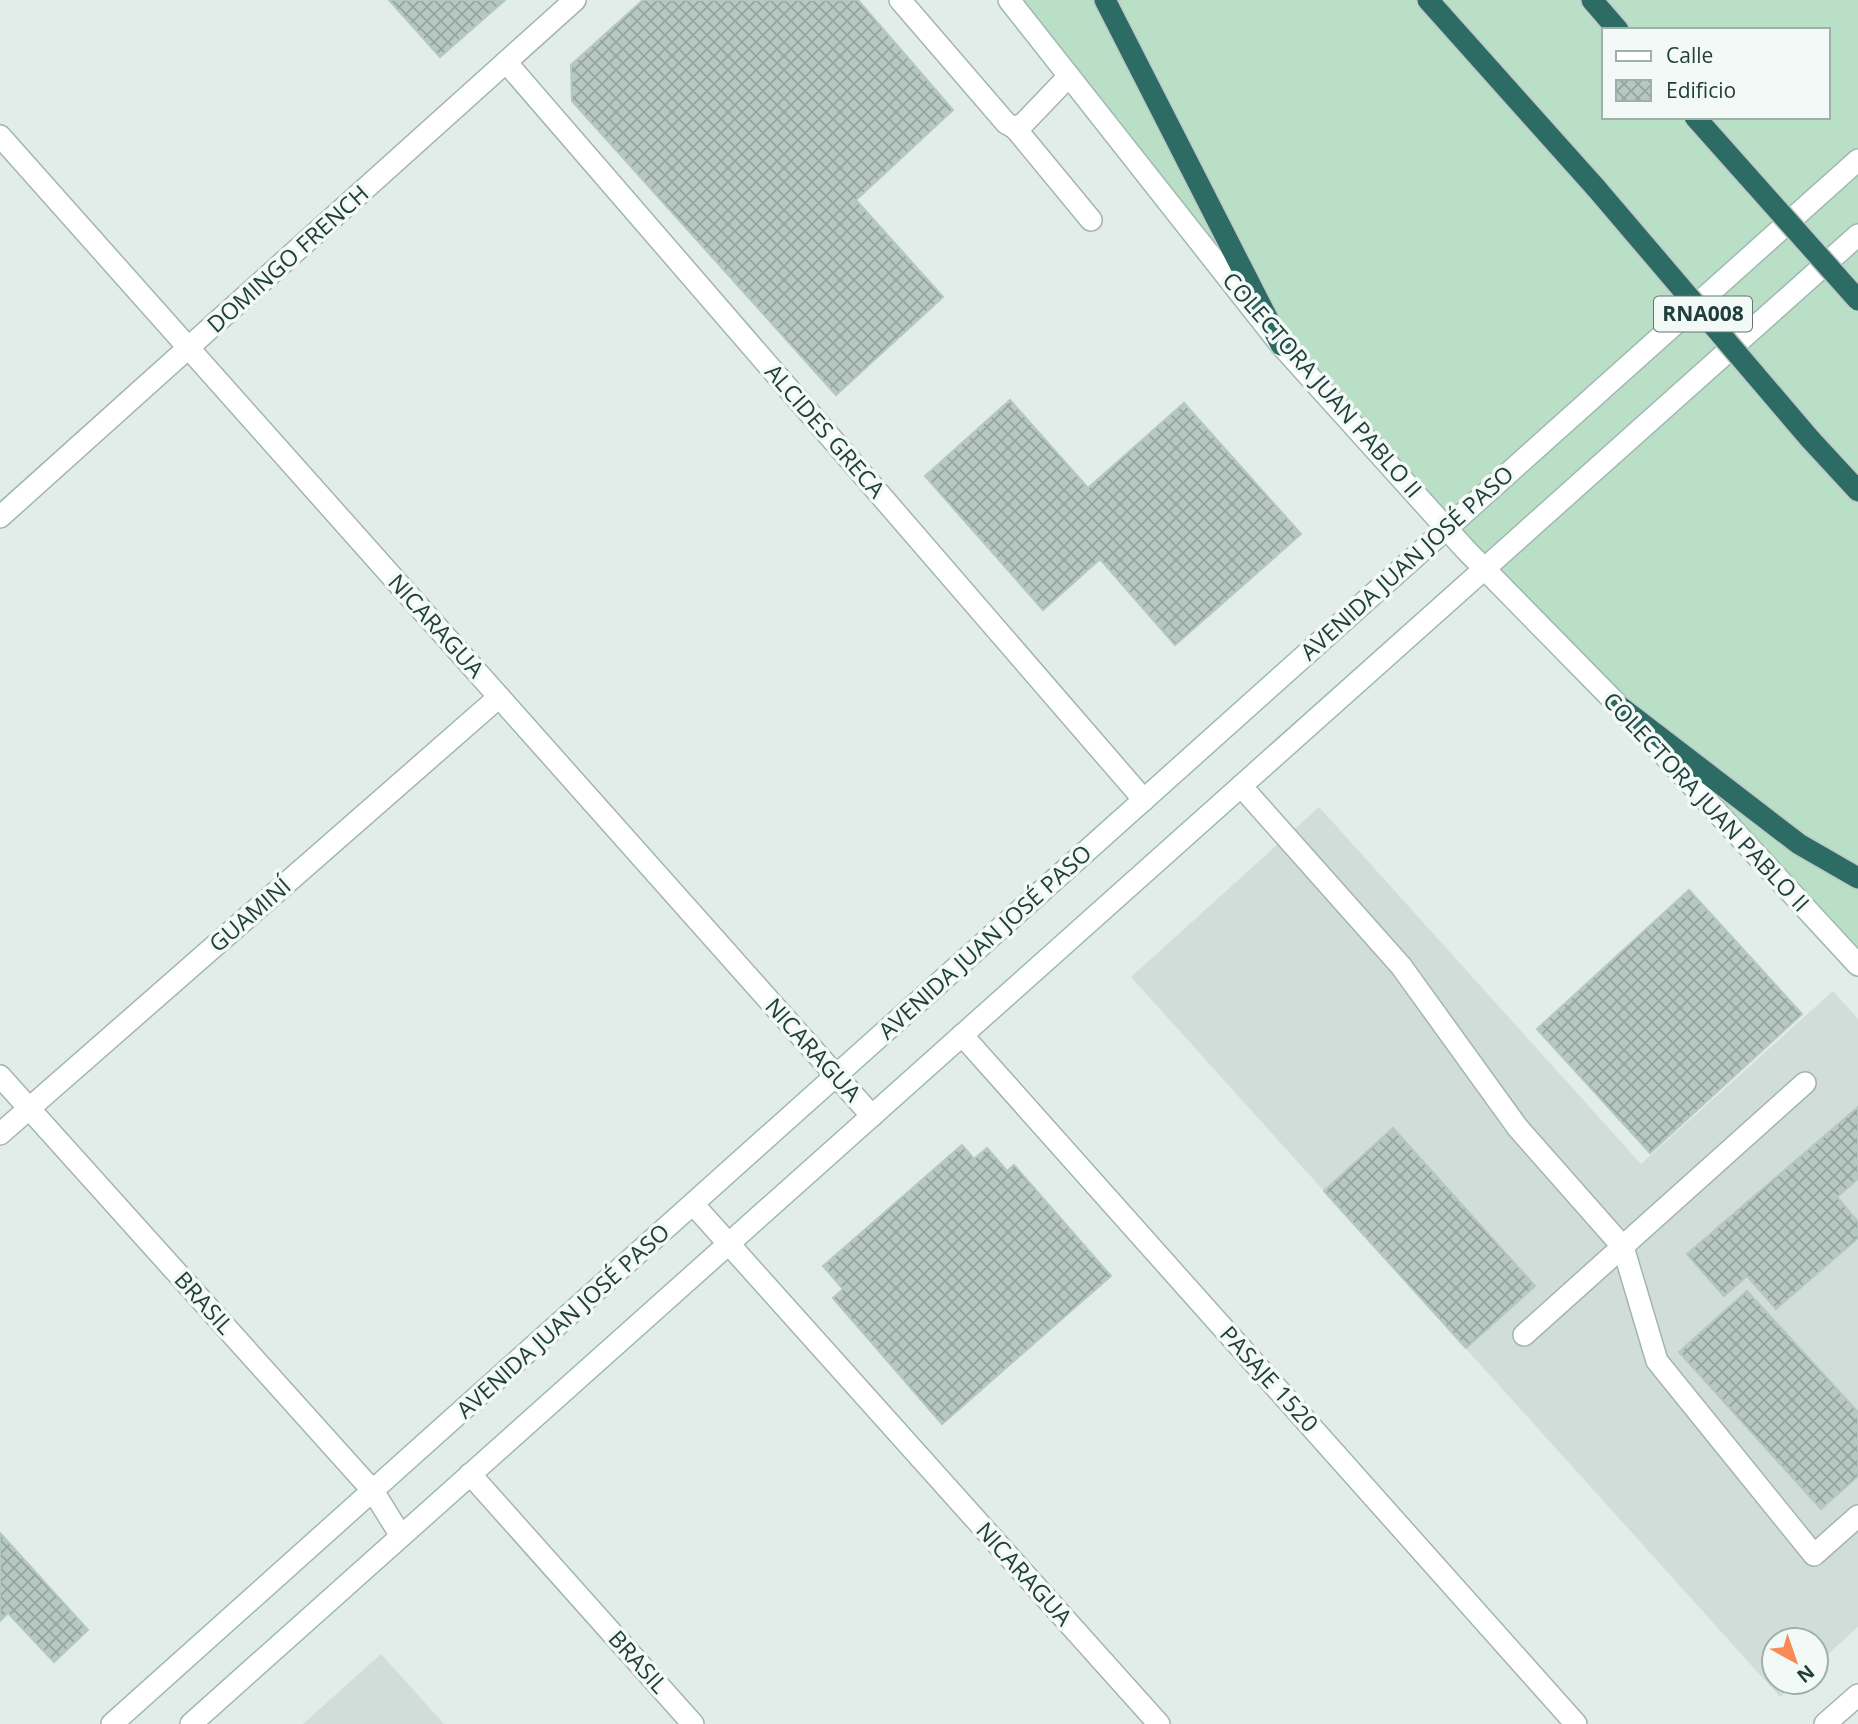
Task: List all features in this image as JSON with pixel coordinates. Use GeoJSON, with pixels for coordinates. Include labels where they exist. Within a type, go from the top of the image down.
{"type":"FeatureCollection","features":[{"type":"Feature","properties":{"kind":"highway"},"geometry":{"type":"LineString","coordinates":[[1105,0],[1281,345]]}},
{"type":"Feature","properties":{"kind":"highway","name":"RNA008"},"geometry":{"type":"LineString","coordinates":[[1428,0],[1596,188],[1810,439],[1858,491]]}},
{"type":"Feature","properties":{"kind":"highway"},"geometry":{"type":"LineString","coordinates":[[1592,0],[1616,28]]}},
{"type":"Feature","properties":{"kind":"highway"},"geometry":{"type":"LineString","coordinates":[[1697,119],[1858,300]]}},
{"type":"Feature","properties":{"kind":"highway"},"geometry":{"type":"LineString","coordinates":[[1618,705],[1799,844],[1858,878]]}},
{"type":"Feature","properties":{"kind":"street","name":"DOMINGO FRENCH"},"geometry":{"type":"LineString","coordinates":[[0,517],[575,0]]}},
{"type":"Feature","properties":{"kind":"street"},"geometry":{"type":"LineString","coordinates":[[900,0],[1006,123],[1015,128],[1091,220]]}},
{"type":"Feature","properties":{"kind":"street","name":"COLECTORA JUAN PABLO II"},"geometry":{"type":"LineString","coordinates":[[1009,0],[1281,345],[1484,569],[1618,705],[1858,965]]}},
{"type":"Feature","properties":{"kind":"street","name":"ALCIDES GRECA"},"geometry":{"type":"LineString","coordinates":[[506,62],[1144,800]]}},
{"type":"Feature","properties":{"kind":"street"},"geometry":{"type":"LineString","coordinates":[[1015,128],[1024,123],[1069,76]]}},
{"type":"Feature","properties":{"kind":"street","name":"NICARAGUA"},"geometry":{"type":"LineString","coordinates":[[0,136],[872,1116]]}},
{"type":"Feature","properties":{"kind":"street","name":"AVENIDA JUAN JOSÉ PASO"},"geometry":{"type":"LineString","coordinates":[[112,1724],[1858,160]]}},
{"type":"Feature","properties":{"kind":"street"},"geometry":{"type":"LineString","coordinates":[[191,1724],[1858,235]]}},
{"type":"Feature","properties":{"kind":"street","name":"GUAMINÍ"},"geometry":{"type":"LineString","coordinates":[[0,1134],[499,697]]}},
{"type":"Feature","properties":{"kind":"street"},"geometry":{"type":"LineString","coordinates":[[1241,786],[1401,966],[1518,1128],[1623,1247],[1657,1361],[1814,1555],[1858,1516]]}},
{"type":"Feature","properties":{"kind":"street","name":"PASAJE 1520"},"geometry":{"type":"LineString","coordinates":[[962,1035],[1576,1724]]}},
{"type":"Feature","properties":{"kind":"street","name":"BRASIL"},"geometry":{"type":"LineString","coordinates":[[0,1076],[373,1491],[401,1536]]}},
{"type":"Feature","properties":{"kind":"street"},"geometry":{"type":"LineString","coordinates":[[1524,1335],[1805,1083]]}},
{"type":"Feature","properties":{"kind":"street","name":"NICARAGUA"},"geometry":{"type":"LineString","coordinates":[[693,1204],[1159,1724]]}},
{"type":"Feature","properties":{"kind":"street","name":"BRASIL"},"geometry":{"type":"LineString","coordinates":[[470,1474],[693,1724]]}},
{"type":"Feature","properties":{"kind":"street"},"geometry":{"type":"LineString","coordinates":[[1825,1724],[1858,1695]]}},
{"type":"Feature","properties":{"kind":"shaded area"},"geometry":{"type":"Polygon","coordinates":[[[1319,807],[1641,1164],[1833,991],[1858,1019],[1858,1627],[1830,1652],[1830,1626],[1760,1626],[1760,1675],[1131,977],[1319,807]]]}},
{"type":"Feature","properties":{"kind":"shaded area"},"geometry":{"type":"Polygon","coordinates":[[[381,1654],[444,1724],[303,1724],[381,1654]]]}},
{"type":"Feature","properties":{"kind":"green space"},"geometry":{"type":"Polygon","coordinates":[[[1009,0],[1858,0],[1858,965],[1281,345],[1009,0]]]}},
{"type":"Feature","properties":{"kind":"building"},"geometry":{"type":"Polygon","coordinates":[[[389,0],[505,0],[440,57],[389,0]]]}},
{"type":"Feature","properties":{"kind":"building"},"geometry":{"type":"Polygon","coordinates":[[[643,0],[858,0],[953,110],[856,200],[943,297],[836,395],[572,101],[571,65],[643,0]]]}},
{"type":"Feature","properties":{"kind":"building"},"geometry":{"type":"Polygon","coordinates":[[[1010,400],[1088,488],[1184,403],[1301,534],[1175,645],[1100,559],[1043,610],[925,476],[1010,400]]]}},
{"type":"Feature","properties":{"kind":"building"},"geometry":{"type":"Polygon","coordinates":[[[1689,890],[1802,1014],[1650,1153],[1537,1029],[1689,890]]]}},
{"type":"Feature","properties":{"kind":"building"},"geometry":{"type":"Polygon","coordinates":[[[1858,1107],[1858,1179],[1837,1197],[1858,1222],[1858,1238],[1776,1309],[1747,1276],[1724,1296],[1687,1254],[1858,1107]]]}},
{"type":"Feature","properties":{"kind":"building"},"geometry":{"type":"Polygon","coordinates":[[[1393,1128],[1535,1286],[1466,1348],[1324,1191],[1393,1128]]]}},
{"type":"Feature","properties":{"kind":"building"},"geometry":{"type":"Polygon","coordinates":[[[962,1145],[974,1159],[987,1148],[1007,1171],[1014,1165],[1111,1276],[942,1424],[833,1298],[843,1289],[823,1266],[962,1145]]]}},
{"type":"Feature","properties":{"kind":"building"},"geometry":{"type":"Polygon","coordinates":[[[1747,1291],[1858,1412],[1858,1476],[1821,1509],[1679,1352],[1747,1291]]]}},
{"type":"Feature","properties":{"kind":"building"},"geometry":{"type":"Polygon","coordinates":[[[0,1533],[88,1630],[54,1662],[8,1613],[0,1621],[0,1533]]]}}]}
